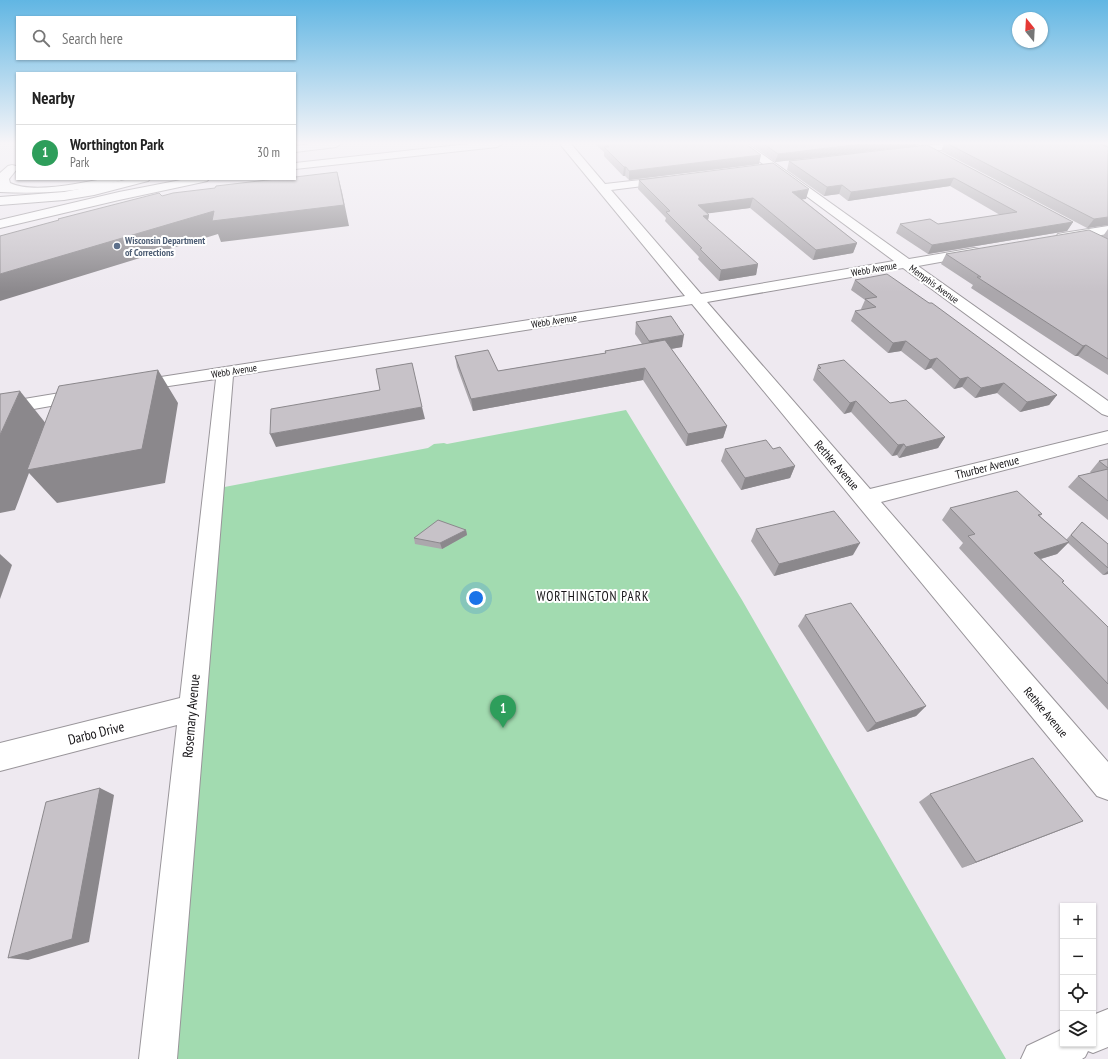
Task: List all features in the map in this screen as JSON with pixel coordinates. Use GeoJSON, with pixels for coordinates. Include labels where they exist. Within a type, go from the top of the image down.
{"type":"FeatureCollection","features":[{"type":"Feature","properties":{"kind":"main road"},"geometry":{"type":"LineString","coordinates":[[0,201],[79,193]]}},
{"type":"Feature","properties":{"kind":"main road"},"geometry":{"type":"LineString","coordinates":[[0,224],[134,193]]}},
{"type":"Feature","properties":{"kind":"main road","name":"Rethke Avenue"},"geometry":{"type":"LineString","coordinates":[[608,193],[1108,785]]}},
{"type":"Feature","properties":{"kind":"main road","name":"Memphis Avenue"},"geometry":{"type":"LineString","coordinates":[[810,193],[1108,410]]}},
{"type":"Feature","properties":{"kind":"main road"},"geometry":{"type":"LineString","coordinates":[[1071,226],[1102,243]]}},
{"type":"Feature","properties":{"kind":"main road"},"geometry":{"type":"LineString","coordinates":[[1054,239],[1108,230]]}},
{"type":"Feature","properties":{"kind":"main road","name":"Webb Avenue"},"geometry":{"type":"LineString","coordinates":[[118,389],[696,299],[984,251]]}},
{"type":"Feature","properties":{"kind":"main road","name":"Rosemary Avenue"},"geometry":{"type":"LineString","coordinates":[[158,1059],[225,372]]}},
{"type":"Feature","properties":{"kind":"main road"},"geometry":{"type":"LineString","coordinates":[[0,409],[96,393]]}},
{"type":"Feature","properties":{"kind":"main road","name":"Thurber Avenue"},"geometry":{"type":"LineString","coordinates":[[865,498],[1108,437]]}},
{"type":"Feature","properties":{"kind":"main road","name":"Darbo Drive"},"geometry":{"type":"LineString","coordinates":[[0,756],[192,708]]}},
{"type":"Feature","properties":{"kind":"main road"},"geometry":{"type":"LineString","coordinates":[[1096,1033],[1108,1028]]}},
{"type":"Feature","properties":{"kind":"main road"},"geometry":{"type":"LineString","coordinates":[[1040,1059],[1066,1047]]}},
{"type":"Feature","properties":{"kind":"green space","name":"WORTHINGTON PARK"},"geometry":{"type":"Polygon","coordinates":[[[626,410],[742,600],[1006,1059],[158,1059],[214,489],[428,448],[434,444],[447,444],[626,410]]]}},
{"type":"Feature","properties":{"kind":"building"},"geometry":{"type":"Polygon","coordinates":[[[157,193],[162,196],[171,193],[342,193],[344,205],[212,221],[214,211],[0,274],[0,236],[59,220],[58,219],[157,193]]]}},
{"type":"Feature","properties":{"kind":"building"},"geometry":{"type":"Polygon","coordinates":[[[652,193],[794,193],[857,243],[816,250],[753,198],[698,205],[709,215],[703,216],[758,264],[721,270],[700,249],[702,248],[666,212],[670,211],[652,193]]]}},
{"type":"Feature","properties":{"kind":"building"},"geometry":{"type":"Polygon","coordinates":[[[983,193],[1019,193],[1073,222],[932,245],[900,224],[930,219],[938,224],[1017,212],[983,193]]]}},
{"type":"Feature","properties":{"kind":"building"},"geometry":{"type":"Polygon","coordinates":[[[1044,193],[1108,193],[1108,217],[1094,219],[1044,193]]]}},
{"type":"Feature","properties":{"kind":"building"},"geometry":{"type":"Polygon","coordinates":[[[1089,230],[1108,239],[1108,359],[1086,345],[1083,346],[977,277],[981,277],[946,254],[1089,230]]]}},
{"type":"Feature","properties":{"kind":"building"},"geometry":{"type":"Polygon","coordinates":[[[887,274],[929,303],[932,303],[1057,395],[1027,402],[1004,383],[981,388],[968,377],[960,379],[937,358],[930,360],[906,341],[893,343],[855,311],[876,307],[865,299],[877,297],[855,280],[887,274]]]}},
{"type":"Feature","properties":{"kind":"building"},"geometry":{"type":"Polygon","coordinates":[[[671,316],[684,335],[649,341],[636,322],[671,316]]]}},
{"type":"Feature","properties":{"kind":"building"},"geometry":{"type":"Polygon","coordinates":[[[665,340],[727,426],[688,434],[645,368],[471,399],[455,356],[488,350],[498,371],[606,353],[605,351],[665,340]]]}},
{"type":"Feature","properties":{"kind":"building"},"geometry":{"type":"Polygon","coordinates":[[[844,360],[890,403],[906,400],[945,437],[906,447],[904,444],[898,445],[856,401],[850,403],[817,369],[821,368],[818,365],[844,360]]]}},
{"type":"Feature","properties":{"kind":"building"},"geometry":{"type":"Polygon","coordinates":[[[412,363],[422,407],[270,434],[271,409],[380,390],[376,369],[412,363]]]}},
{"type":"Feature","properties":{"kind":"building"},"geometry":{"type":"Polygon","coordinates":[[[158,370],[142,449],[27,470],[59,386],[158,370]]]}},
{"type":"Feature","properties":{"kind":"building"},"geometry":{"type":"Polygon","coordinates":[[[20,391],[0,435],[0,394],[20,391]]]}},
{"type":"Feature","properties":{"kind":"building"},"geometry":{"type":"Polygon","coordinates":[[[766,440],[773,449],[780,447],[795,466],[745,478],[725,449],[766,440]]]}},
{"type":"Feature","properties":{"kind":"building"},"geometry":{"type":"Polygon","coordinates":[[[1108,459],[1108,468],[1099,461],[1108,459]]]}},
{"type":"Feature","properties":{"kind":"building"},"geometry":{"type":"Polygon","coordinates":[[[1108,469],[1108,501],[1078,476],[1108,469]]]}},
{"type":"Feature","properties":{"kind":"building"},"geometry":{"type":"Polygon","coordinates":[[[1017,491],[1042,514],[1038,515],[1069,542],[1034,553],[1064,581],[1062,582],[1108,627],[1108,684],[968,536],[975,534],[950,508],[1017,491]]]}},
{"type":"Feature","properties":{"kind":"building"},"geometry":{"type":"Polygon","coordinates":[[[834,511],[860,543],[779,564],[756,529],[834,511]]]}},
{"type":"Feature","properties":{"kind":"building"},"geometry":{"type":"Polygon","coordinates":[[[438,520],[466,530],[440,543],[414,538],[438,520]]]}},
{"type":"Feature","properties":{"kind":"building"},"geometry":{"type":"Polygon","coordinates":[[[1082,522],[1108,544],[1108,568],[1071,535],[1082,522]]]}},
{"type":"Feature","properties":{"kind":"building"},"geometry":{"type":"Polygon","coordinates":[[[851,603],[926,706],[876,723],[805,615],[851,603]]]}},
{"type":"Feature","properties":{"kind":"building"},"geometry":{"type":"Polygon","coordinates":[[[1033,758],[1083,821],[976,862],[930,794],[1033,758]]]}},
{"type":"Feature","properties":{"kind":"building"},"geometry":{"type":"Polygon","coordinates":[[[100,788],[72,939],[8,958],[46,802],[100,788]]]}},
{"type":"Feature","properties":{"kind":"place","name":"Wisconsin Department of Corrections"},"geometry":{"type":"Point","coordinates":[117,246]}},
{"type":"Feature","properties":{"kind":"place","name":"Worthington Park"},"geometry":{"type":"Point","coordinates":[503,728]}},
{"type":"Feature","properties":{"kind":"district","name":"WORTHINGTON PARK"},"geometry":{"type":"Point","coordinates":[593,596]}}]}
